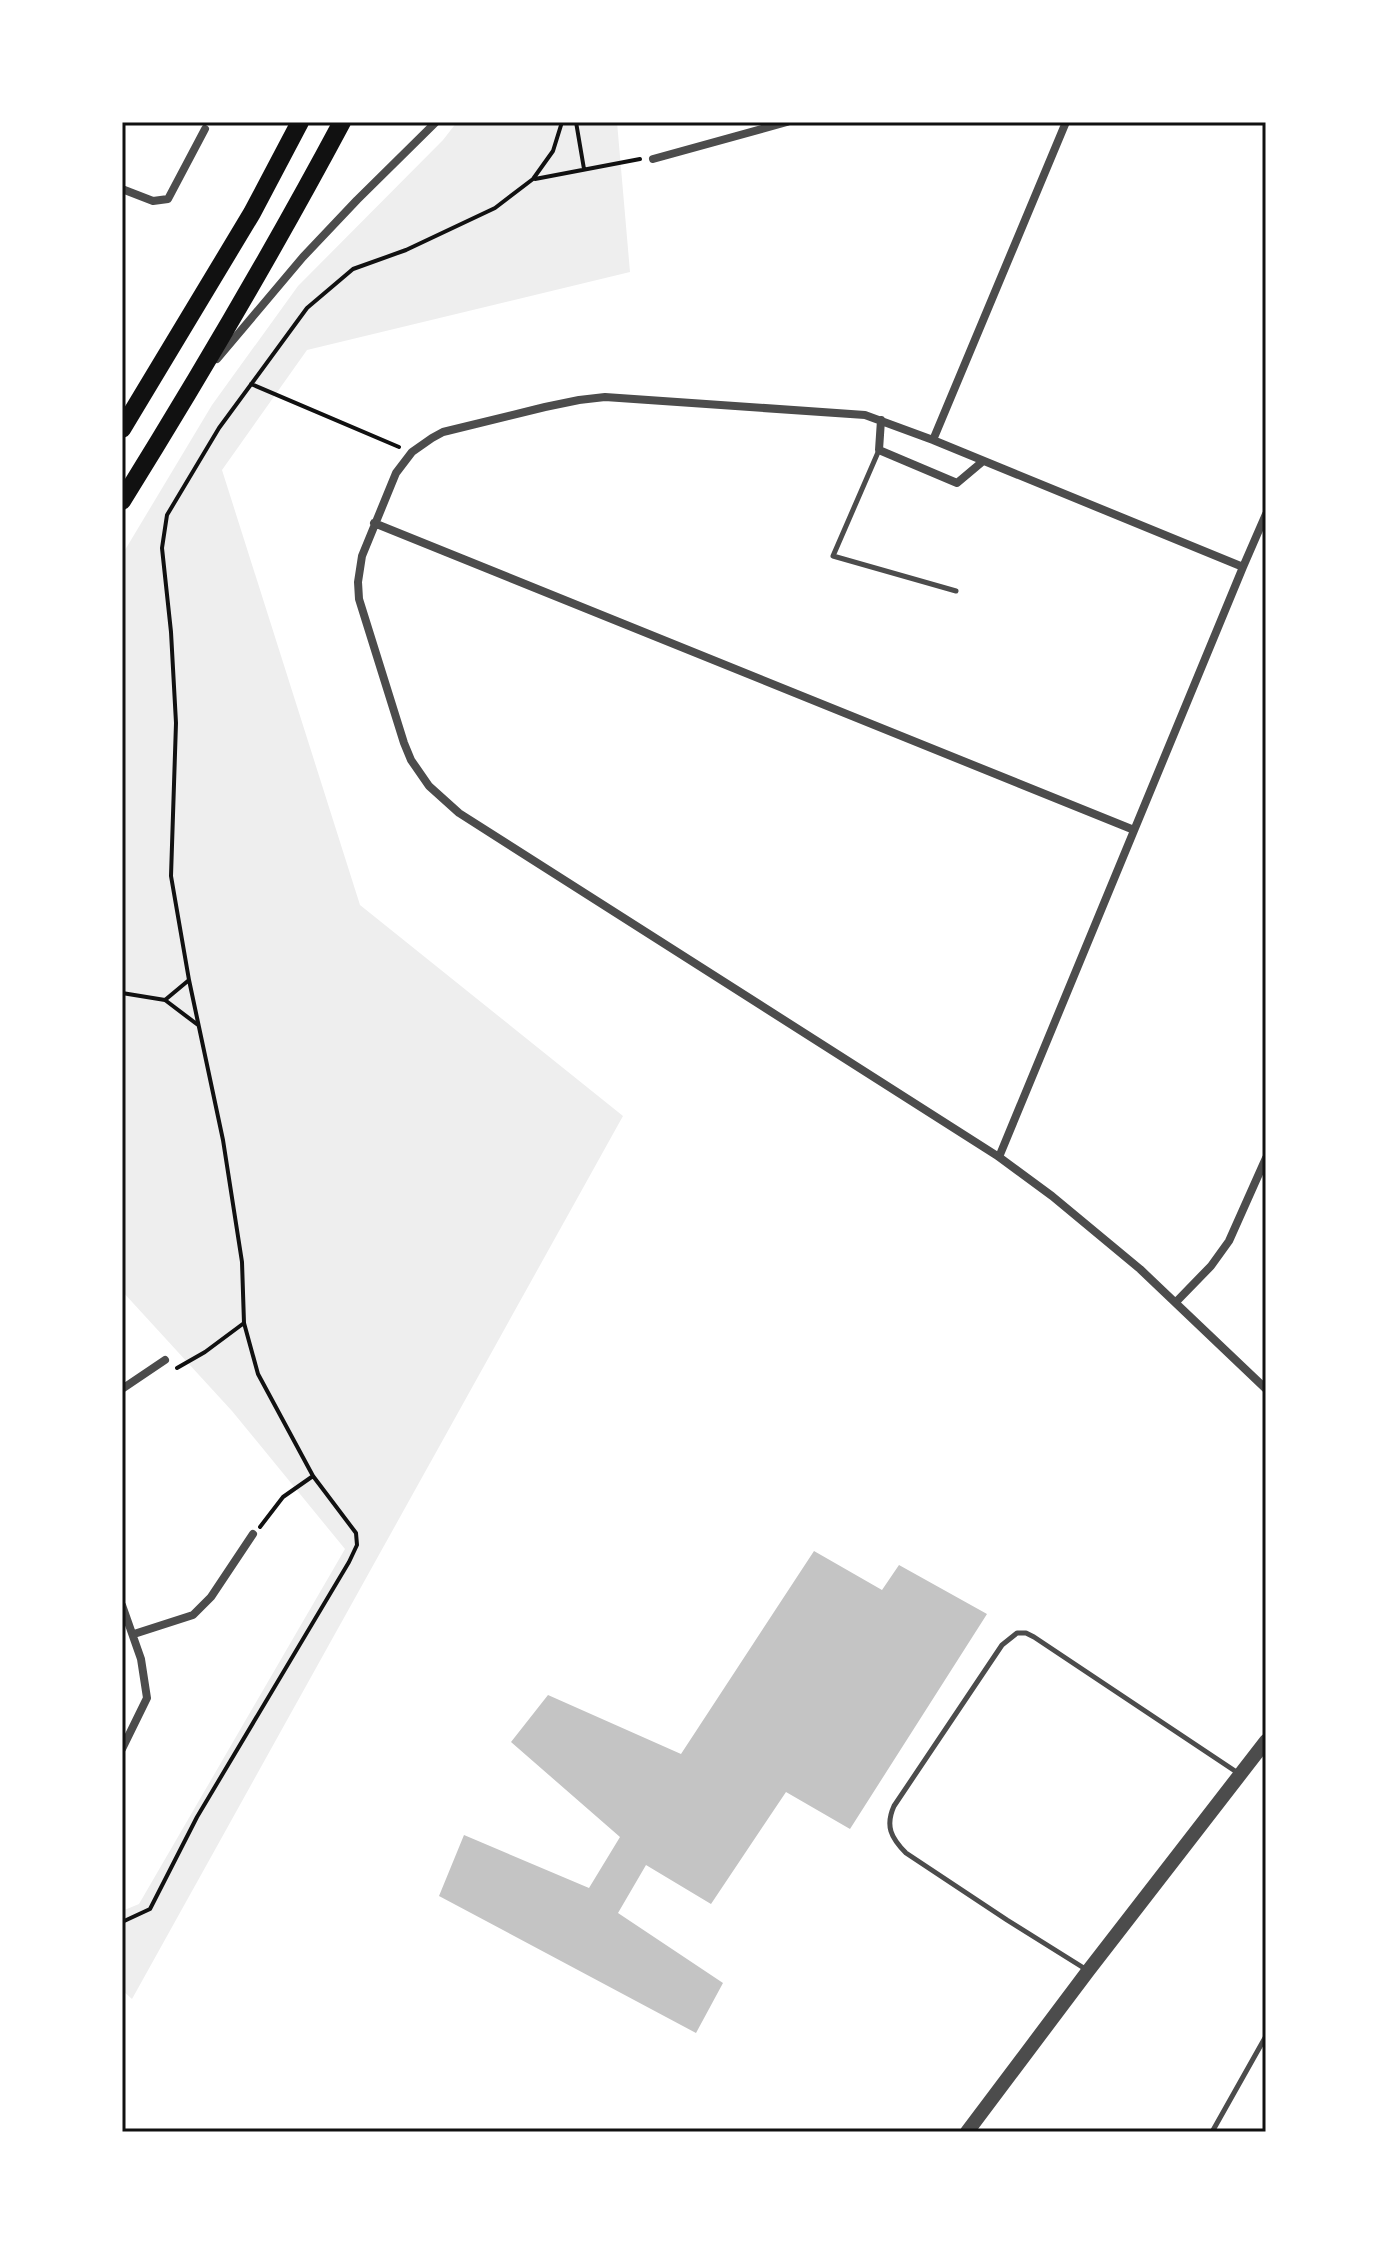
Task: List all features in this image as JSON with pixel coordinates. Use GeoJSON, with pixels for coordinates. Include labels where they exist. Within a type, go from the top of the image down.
{"type":"FeatureCollection","features":[{"type":"Feature","properties":{"kind":"highway"},"geometry":{"type":"LineString","coordinates":[[122,429],[252,213],[300,122]]}},
{"type":"Feature","properties":{"kind":"highway"},"geometry":{"type":"LineString","coordinates":[[122,501],[194,386],[342,122]]}},
{"type":"Feature","properties":{"kind":"street"},"geometry":{"type":"LineString","coordinates":[[194,386],[303,257],[436,122]]}},
{"type":"Feature","properties":{"kind":"street"},"geometry":{"type":"LineString","coordinates":[[653,159],[787,122]]}},
{"type":"Feature","properties":{"kind":"street"},"geometry":{"type":"LineString","coordinates":[[933,440],[1066,122]]}},
{"type":"Feature","properties":{"kind":"street"},"geometry":{"type":"LineString","coordinates":[[122,189],[153,201],[168,199],[205,129]]}},
{"type":"Feature","properties":{"kind":"street"},"geometry":{"type":"LineString","coordinates":[[1243,567],[865,415],[605,397],[579,400],[443,432],[412,452],[396,473],[374,523],[359,568],[359,599],[411,760],[429,786],[459,813],[999,1157],[1087,1223],[1176,1302],[1266,1389]]}},
{"type":"Feature","properties":{"kind":"street"},"geometry":{"type":"LineString","coordinates":[[881,420],[879,450],[957,483],[982,462]]}},
{"type":"Feature","properties":{"kind":"street"},"geometry":{"type":"LineString","coordinates":[[999,1157],[1266,514]]}},
{"type":"Feature","properties":{"kind":"street"},"geometry":{"type":"LineString","coordinates":[[374,523],[1134,830]]}},
{"type":"Feature","properties":{"kind":"street"},"geometry":{"type":"LineString","coordinates":[[1176,1302],[1211,1266],[1229,1241],[1266,1158]]}},
{"type":"Feature","properties":{"kind":"street"},"geometry":{"type":"LineString","coordinates":[[122,1389],[165,1360]]}},
{"type":"Feature","properties":{"kind":"street"},"geometry":{"type":"LineString","coordinates":[[134,1634],[193,1615],[211,1597],[253,1534]]}},
{"type":"Feature","properties":{"kind":"street"},"geometry":{"type":"LineString","coordinates":[[122,1605],[141,1659],[147,1698],[122,1749]]}},
{"type":"Feature","properties":{"kind":"street"},"geometry":{"type":"LineString","coordinates":[[967,2132],[1266,1741]]}},
{"type":"Feature","properties":{"kind":"lane"},"geometry":{"type":"LineString","coordinates":[[879,450],[833,556],[956,591]]}},
{"type":"Feature","properties":{"kind":"lane"},"geometry":{"type":"LineString","coordinates":[[1088,1971],[906,1853],[890,1833],[888,1823],[894,1806],[1002,1645],[1017,1633],[1034,1637],[1240,1774]]}},
{"type":"Feature","properties":{"kind":"lane"},"geometry":{"type":"LineString","coordinates":[[1212,2132],[1266,2036]]}},
{"type":"Feature","properties":{"kind":"path"},"geometry":{"type":"LineString","coordinates":[[122,1922],[150,1909],[197,1817],[357,1545],[356,1533],[313,1476],[258,1374],[244,1323],[242,1262],[226,1153],[189,980],[171,876],[176,723],[162,548],[167,515],[219,428],[307,308],[353,269],[406,250],[495,208],[533,179],[553,151],[562,122]]}},
{"type":"Feature","properties":{"kind":"path"},"geometry":{"type":"LineString","coordinates":[[576,122],[584,169]]}},
{"type":"Feature","properties":{"kind":"path"},"geometry":{"type":"LineString","coordinates":[[533,179],[630,160],[653,159]]}},
{"type":"Feature","properties":{"kind":"path"},"geometry":{"type":"LineString","coordinates":[[251,384],[412,452]]}},
{"type":"Feature","properties":{"kind":"path"},"geometry":{"type":"LineString","coordinates":[[165,1000],[189,980]]}},
{"type":"Feature","properties":{"kind":"path"},"geometry":{"type":"LineString","coordinates":[[122,993],[165,1000],[198,1025]]}},
{"type":"Feature","properties":{"kind":"path"},"geometry":{"type":"LineString","coordinates":[[165,1360],[178,1368],[244,1323]]}},
{"type":"Feature","properties":{"kind":"path"},"geometry":{"type":"LineString","coordinates":[[253,1534],[283,1497],[313,1476]]}},
{"type":"Feature","properties":{"kind":"shaded area"},"geometry":{"type":"Polygon","coordinates":[[[457,122],[617,122],[630,272],[307,350],[222,470],[360,905],[623,1116],[132,1999],[122,1990],[122,1911],[139,1904],[345,1549],[232,1411],[122,1291],[122,555],[212,405],[298,286],[443,140],[457,122]]]}},
{"type":"Feature","properties":{"kind":"building"},"geometry":{"type":"Polygon","coordinates":[[[814,1551],[882,1590],[899,1565],[987,1614],[850,1829],[786,1792],[711,1904],[646,1865],[618,1913],[723,1983],[696,2033],[439,1896],[464,1835],[589,1888],[620,1837],[511,1742],[548,1695],[681,1754],[814,1551]]]}}]}
